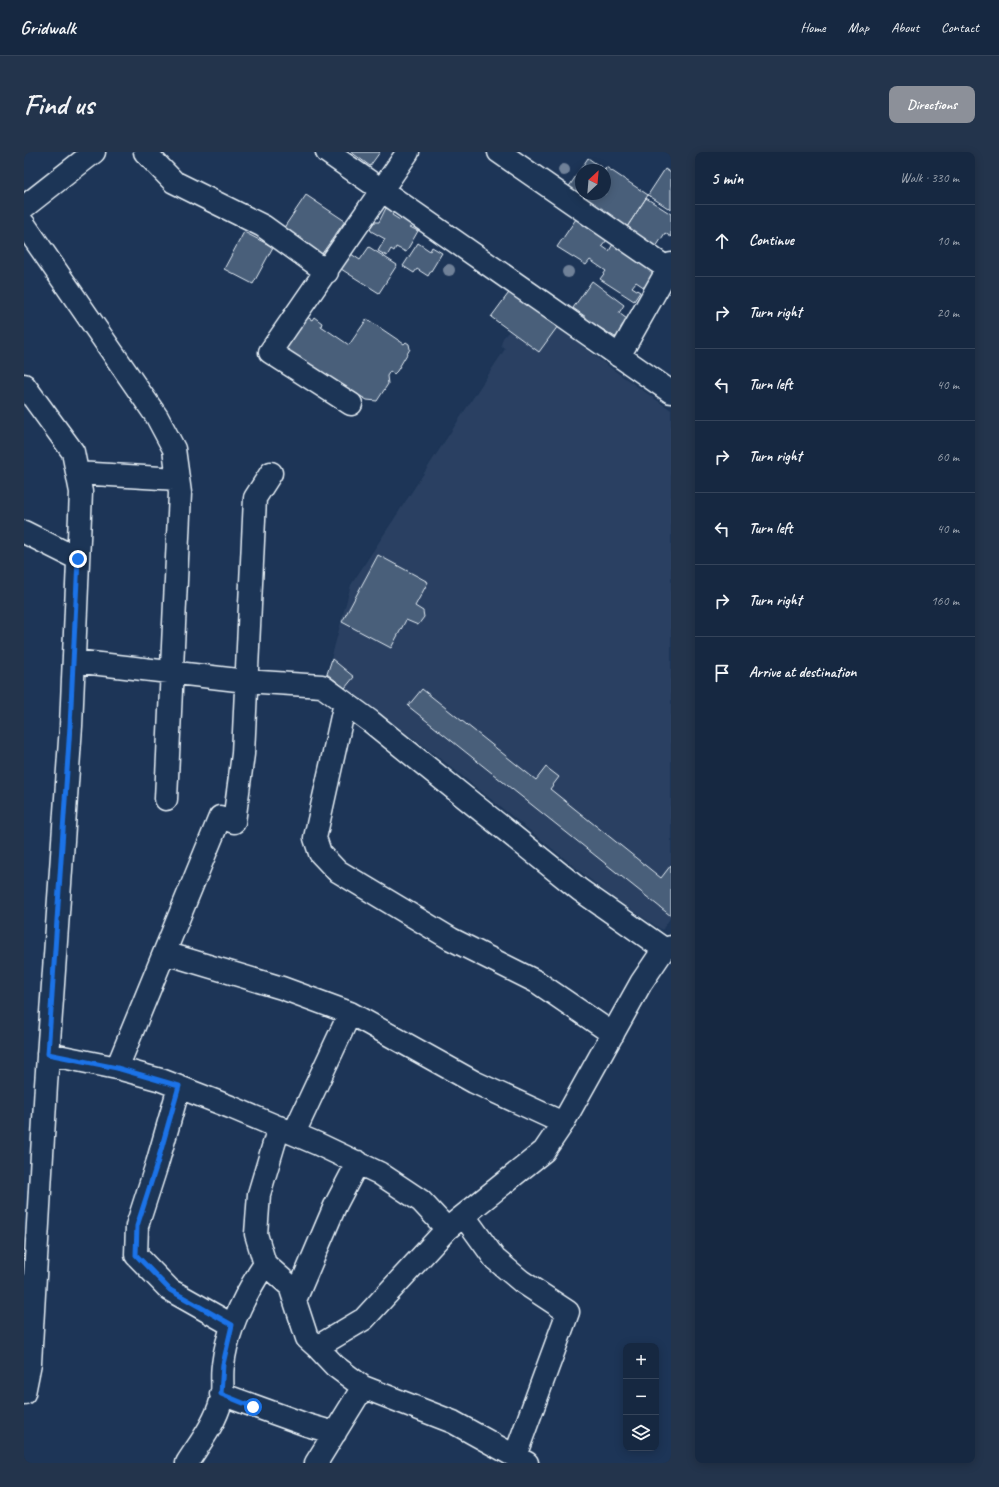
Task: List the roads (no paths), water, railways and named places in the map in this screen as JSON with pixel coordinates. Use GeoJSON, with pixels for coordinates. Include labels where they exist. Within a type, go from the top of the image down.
{"type":"FeatureCollection","features":[{"type":"Feature","properties":{"kind":"street"},"geometry":{"type":"LineString","coordinates":[[24,207],[94,152]]}},
{"type":"Feature","properties":{"kind":"street"},"geometry":{"type":"LineString","coordinates":[[145,152],[174,182],[263,226],[327,272]]}},
{"type":"Feature","properties":{"kind":"street"},"geometry":{"type":"LineString","coordinates":[[328,152],[671,392]]}},
{"type":"Feature","properties":{"kind":"street"},"geometry":{"type":"LineString","coordinates":[[351,404],[270,352],[327,272],[381,189],[408,152]]}},
{"type":"Feature","properties":{"kind":"street"},"geometry":{"type":"LineString","coordinates":[[499,152],[670,268],[619,356]]}},
{"type":"Feature","properties":{"kind":"street"},"geometry":{"type":"LineString","coordinates":[[24,224],[157,417],[174,449],[180,493],[166,799]]}},
{"type":"Feature","properties":{"kind":"street"},"geometry":{"type":"LineString","coordinates":[[24,385],[72,452],[81,492],[74,661],[48,1054],[30,1268],[30,1363],[24,1392]]}},
{"type":"Feature","properties":{"kind":"street"},"geometry":{"type":"LineString","coordinates":[[77,472],[178,479]]}},
{"type":"Feature","properties":{"kind":"street"},"geometry":{"type":"LineString","coordinates":[[117,1068],[220,817],[234,822],[243,754],[255,498],[271,473]]}},
{"type":"Feature","properties":{"kind":"street"},"geometry":{"type":"LineString","coordinates":[[24,532],[78,559]]}},
{"type":"Feature","properties":{"kind":"street"},"geometry":{"type":"LineString","coordinates":[[74,661],[246,681],[322,686],[370,721],[580,890],[667,948],[641,983],[563,1123],[544,1151],[456,1223],[364,1319],[317,1347]]}},
{"type":"Feature","properties":{"kind":"street"},"geometry":{"type":"LineString","coordinates":[[345,703],[315,838],[320,853],[336,870],[451,939],[537,982],[613,1034]]}},
{"type":"Feature","properties":{"kind":"street"},"geometry":{"type":"LineString","coordinates":[[165,954],[282,988],[350,1013],[467,1078],[563,1123]]}},
{"type":"Feature","properties":{"kind":"street"},"geometry":{"type":"LineString","coordinates":[[48,1054],[117,1068],[179,1086],[287,1130],[358,1162],[379,1173],[456,1223],[521,1280],[568,1312],[521,1459],[453,1422],[363,1387],[334,1366],[307,1338],[290,1286],[265,1264],[256,1234],[259,1194],[287,1130],[350,1013]]}},
{"type":"Feature","properties":{"kind":"street"},"geometry":{"type":"LineString","coordinates":[[179,1086],[157,1164],[137,1226],[136,1255],[170,1290],[232,1325]]}},
{"type":"Feature","properties":{"kind":"street"},"geometry":{"type":"LineString","coordinates":[[295,1300],[335,1206],[358,1162]]}},
{"type":"Feature","properties":{"kind":"street"},"geometry":{"type":"LineString","coordinates":[[187,1463],[211,1424],[221,1401],[223,1364],[232,1325],[251,1284],[265,1264]]}},
{"type":"Feature","properties":{"kind":"street"},"geometry":{"type":"LineString","coordinates":[[316,1463],[363,1387]]}},
{"type":"Feature","properties":{"kind":"street"},"geometry":{"type":"LineString","coordinates":[[221,1394],[307,1426],[335,1433]]}}]}
